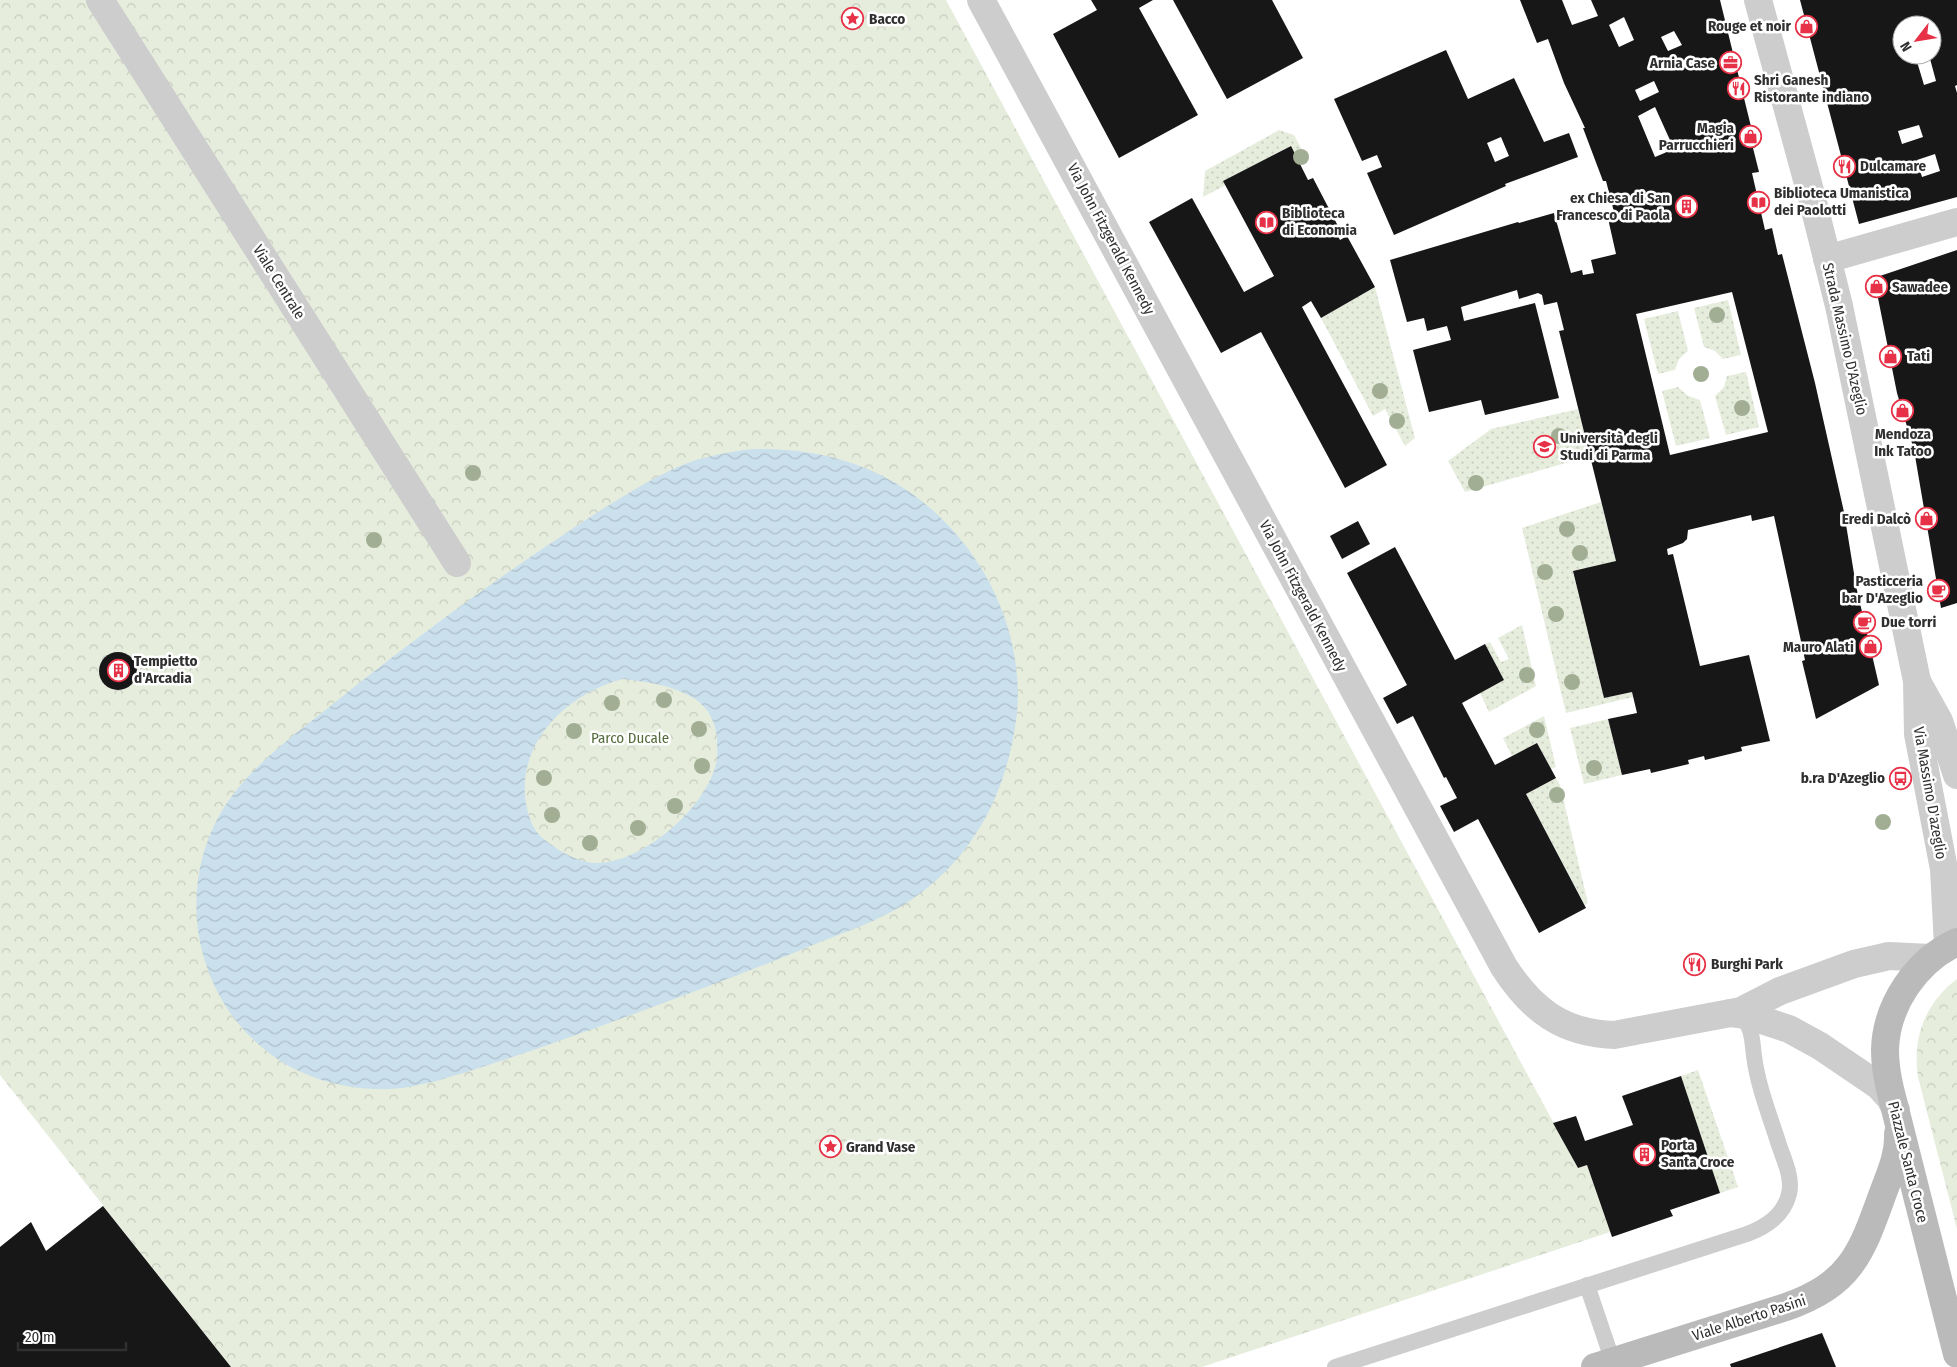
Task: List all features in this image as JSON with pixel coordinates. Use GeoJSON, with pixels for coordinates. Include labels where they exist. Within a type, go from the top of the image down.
{"type":"FeatureCollection","features":[{"type":"Feature","properties":{"kind":"main road","name":"Piazzale Santa Croce"},"geometry":{"type":"LineString","coordinates":[[1938,955],[1903,990],[1888,1029],[1885,1049],[1886,1068],[1957,1354]]}},
{"type":"Feature","properties":{"kind":"main road","name":"Viale Alberto Pasini"},"geometry":{"type":"LineString","coordinates":[[1604,1364],[1803,1301],[1820,1293],[1836,1281],[1856,1259],[1866,1241],[1896,1157],[1898,1139],[1896,1110]]}},
{"type":"Feature","properties":{"kind":"street","name":"Viale Centrale"},"geometry":{"type":"LineString","coordinates":[[100,0],[457,563]]}},
{"type":"Feature","properties":{"kind":"street","name":"Via John Fitzgerald Kennedy"},"geometry":{"type":"LineString","coordinates":[[981,0],[1490,941],[1515,984],[1528,1000],[1560,1023],[1595,1034],[1614,1035],[1731,1013],[1752,1006],[1780,990],[1854,964],[1889,956],[1938,955]]}},
{"type":"Feature","properties":{"kind":"street","name":"Strada Massimo D'Azeglio"},"geometry":{"type":"LineString","coordinates":[[1758,0],[1828,259],[1918,681]]}},
{"type":"Feature","properties":{"kind":"street"},"geometry":{"type":"LineString","coordinates":[[1828,259],[1957,222]]}},
{"type":"Feature","properties":{"kind":"street","name":"Via Massimo D'azeglio"},"geometry":{"type":"LineString","coordinates":[[1918,681],[1939,721],[1957,775]]}},
{"type":"Feature","properties":{"kind":"street","name":"Via Massimo D'azeglio"},"geometry":{"type":"LineString","coordinates":[[1918,681],[1918,734],[1944,869],[1938,955]]}},
{"type":"Feature","properties":{"kind":"street","name":"Via John Fitzgerald Kennedy"},"geometry":{"type":"LineString","coordinates":[[1731,1013],[1746,1015],[1789,1029],[1820,1046],[1879,1086],[1890,1098],[1896,1110]]}},
{"type":"Feature","properties":{"kind":"lane"},"geometry":{"type":"LineString","coordinates":[[1335,1367],[1755,1231],[1775,1218],[1784,1206],[1790,1193],[1788,1173],[1758,1079],[1750,1030],[1741,1017],[1731,1013]]}},
{"type":"Feature","properties":{"kind":"lane"},"geometry":{"type":"LineString","coordinates":[[1587,1285],[1604,1364]]}},
{"type":"Feature","properties":{"kind":"green space","name":"Parco Ducale"},"geometry":{"type":"Polygon","coordinates":[[[0,0],[946,0],[1578,1168],[1587,1165],[1610,1232],[1202,1367],[231,1367],[0,1075],[0,0]]]}},
{"type":"Feature","properties":{"kind":"green space"},"geometry":{"type":"Polygon","coordinates":[[[1279,130],[1294,135],[1308,161],[1300,165],[1290,146],[1224,181],[1226,185],[1203,197],[1205,171],[1279,130]]]}},
{"type":"Feature","properties":{"kind":"green space"},"geometry":{"type":"Polygon","coordinates":[[[1375,287],[1415,438],[1405,446],[1385,409],[1373,416],[1321,318],[1375,287]]]}},
{"type":"Feature","properties":{"kind":"green space"},"geometry":{"type":"Polygon","coordinates":[[[1728,300],[1741,355],[1723,359],[1715,351],[1704,347],[1694,308],[1728,300]]]}},
{"type":"Feature","properties":{"kind":"green space"},"geometry":{"type":"Polygon","coordinates":[[[1678,311],[1688,351],[1679,359],[1675,370],[1658,374],[1644,319],[1678,311]]]}},
{"type":"Feature","properties":{"kind":"green space"},"geometry":{"type":"Polygon","coordinates":[[[1746,372],[1759,427],[1726,435],[1715,396],[1724,387],[1727,376],[1746,372]]]}},
{"type":"Feature","properties":{"kind":"green space"},"geometry":{"type":"Polygon","coordinates":[[[1678,387],[1688,396],[1700,400],[1710,438],[1676,446],[1662,391],[1678,387]]]}},
{"type":"Feature","properties":{"kind":"green space"},"geometry":{"type":"Polygon","coordinates":[[[1578,409],[1590,456],[1465,492],[1448,461],[1491,429],[1578,409]]]}},
{"type":"Feature","properties":{"kind":"green space"},"geometry":{"type":"Polygon","coordinates":[[[1601,502],[1616,561],[1573,572],[1604,698],[1632,692],[1633,697],[1566,713],[1522,528],[1601,502]]]}},
{"type":"Feature","properties":{"kind":"green space"},"geometry":{"type":"Polygon","coordinates":[[[1522,625],[1536,686],[1489,712],[1480,693],[1504,680],[1485,644],[1490,642],[1501,662],[1509,659],[1498,638],[1522,625]]]}},
{"type":"Feature","properties":{"kind":"green space"},"geometry":{"type":"Polygon","coordinates":[[[1544,716],[1556,767],[1551,769],[1537,743],[1512,756],[1503,738],[1544,716]]]}},
{"type":"Feature","properties":{"kind":"green space"},"geometry":{"type":"Polygon","coordinates":[[[1608,719],[1622,775],[1584,784],[1570,728],[1608,719]]]}},
{"type":"Feature","properties":{"kind":"green space"},"geometry":{"type":"Polygon","coordinates":[[[1556,778],[1560,785],[1588,903],[1585,905],[1526,794],[1556,778]]]}},
{"type":"Feature","properties":{"kind":"green space"},"geometry":{"type":"Polygon","coordinates":[[[1957,979],[1957,1229],[1918,1077],[1917,1049],[1923,1022],[1929,1010],[1957,979]]]}},
{"type":"Feature","properties":{"kind":"green space"},"geometry":{"type":"Polygon","coordinates":[[[1698,1070],[1738,1187],[1720,1193],[1681,1076],[1698,1070]]]}},
{"type":"Feature","properties":{"kind":"water"},"geometry":{"type":"Polygon","coordinates":[[[754,449],[786,450],[817,454],[847,461],[875,472],[901,486],[948,525],[969,550],[993,589],[1009,631],[1014,653],[1018,698],[1016,721],[1004,774],[995,799],[969,844],[952,865],[911,900],[847,932],[670,1001],[543,1047],[424,1084],[391,1089],[357,1088],[340,1085],[324,1081],[292,1068],[264,1049],[240,1026],[222,1000],[208,971],[200,940],[196,908],[199,876],[206,844],[230,798],[256,768],[302,728],[488,586],[542,549],[619,499],[677,467],[698,459],[754,449]],[[623,679],[583,696],[566,708],[550,723],[538,741],[529,760],[525,781],[526,803],[534,828],[555,847],[568,855],[588,862],[614,861],[633,854],[653,843],[671,829],[688,813],[701,795],[711,777],[717,759],[716,729],[708,712],[700,703],[687,694],[669,687],[623,679]]]}},
{"type":"Feature","properties":{"kind":"building"},"geometry":{"type":"Polygon","coordinates":[[[1091,0],[1153,0],[1139,8],[1198,115],[1119,158],[1053,34],[1097,10],[1091,0]]]}},
{"type":"Feature","properties":{"kind":"building"},"geometry":{"type":"Polygon","coordinates":[[[1173,0],[1272,0],[1303,58],[1227,99],[1173,0]]]}},
{"type":"Feature","properties":{"kind":"building"},"geometry":{"type":"Polygon","coordinates":[[[1520,0],[1562,0],[1572,25],[1598,16],[1591,0],[1720,0],[1756,147],[1753,148],[1759,172],[1752,173],[1765,230],[1772,228],[1778,255],[1782,254],[1815,383],[1844,512],[1856,586],[1879,685],[1816,719],[1802,661],[1805,660],[1774,516],[1752,521],[1751,515],[1688,530],[1687,539],[1683,543],[1667,549],[1668,555],[1673,554],[1700,666],[1749,655],[1770,741],[1741,747],[1742,751],[1705,760],[1704,756],[1688,760],[1689,764],[1651,773],[1650,769],[1622,775],[1608,719],[1637,713],[1632,692],[1604,698],[1573,571],[1616,561],[1559,331],[1564,330],[1557,302],[1544,305],[1542,295],[1538,293],[1519,299],[1517,290],[1461,307],[1464,321],[1535,303],[1559,398],[1485,415],[1481,400],[1429,412],[1413,350],[1451,340],[1447,326],[1427,331],[1424,318],[1407,322],[1390,260],[1554,213],[1571,273],[1582,270],[1583,275],[1594,273],[1591,260],[1616,254],[1607,214],[1614,212],[1606,181],[1603,181],[1583,128],[1585,128],[1564,83],[1548,39],[1537,43],[1520,0]],[[1624,17],[1609,25],[1619,47],[1634,40],[1624,17]],[[1674,31],[1661,37],[1668,51],[1682,45],[1674,31]],[[1654,81],[1635,90],[1640,101],[1659,92],[1654,81]],[[1655,107],[1638,116],[1655,157],[1674,149],[1655,107]],[[1732,292],[1636,314],[1670,455],[1768,432],[1732,292]]]}},
{"type":"Feature","properties":{"kind":"building"},"geometry":{"type":"Polygon","coordinates":[[[1800,0],[1957,0],[1957,85],[1955,86],[1957,93],[1957,197],[1859,224],[1800,0]],[[1919,125],[1898,131],[1902,144],[1923,137],[1919,125]],[[1935,154],[1917,160],[1922,177],[1940,171],[1935,154]]]}},
{"type":"Feature","properties":{"kind":"building"},"geometry":{"type":"Polygon","coordinates":[[[1446,50],[1468,99],[1514,78],[1544,142],[1569,133],[1578,157],[1505,184],[1506,186],[1394,235],[1367,173],[1382,167],[1377,155],[1362,161],[1334,99],[1446,50]],[[1501,137],[1487,143],[1495,162],[1509,156],[1501,137]]]}},
{"type":"Feature","properties":{"kind":"building"},"geometry":{"type":"Polygon","coordinates":[[[1291,146],[1308,180],[1313,178],[1338,226],[1334,228],[1340,240],[1347,236],[1375,287],[1321,318],[1311,301],[1302,307],[1387,465],[1345,488],[1261,332],[1221,353],[1149,222],[1192,198],[1244,292],[1274,276],[1223,181],[1291,146]]]}},
{"type":"Feature","properties":{"kind":"building"},"geometry":{"type":"Polygon","coordinates":[[[1957,250],[1957,603],[1941,608],[1914,450],[1897,393],[1874,278],[1957,250]]]}},
{"type":"Feature","properties":{"kind":"building"},"geometry":{"type":"Polygon","coordinates":[[[1358,521],[1370,544],[1342,559],[1330,536],[1358,521]]]}},
{"type":"Feature","properties":{"kind":"building"},"geometry":{"type":"Polygon","coordinates":[[[1395,547],[1455,660],[1485,644],[1504,680],[1462,703],[1495,765],[1537,743],[1556,778],[1526,794],[1586,908],[1539,933],[1478,819],[1454,832],[1440,806],[1457,798],[1446,777],[1444,778],[1413,716],[1397,724],[1383,698],[1407,685],[1347,573],[1395,547]]]}},
{"type":"Feature","properties":{"kind":"building","name":"Tempietto d'Arcadia"},"geometry":{"type":"Polygon","coordinates":[[[118,652],[131,658],[137,671],[131,684],[118,690],[105,684],[99,671],[105,658],[118,652]]]}},
{"type":"Feature","properties":{"kind":"building","name":"Porta Santa Croce"},"geometry":{"type":"Polygon","coordinates":[[[1681,1076],[1720,1193],[1670,1210],[1673,1216],[1612,1237],[1587,1165],[1578,1168],[1553,1123],[1576,1116],[1585,1141],[1633,1125],[1622,1096],[1681,1076]]]}},
{"type":"Feature","properties":{"kind":"building"},"geometry":{"type":"Polygon","coordinates":[[[103,1206],[231,1367],[0,1367],[0,1247],[31,1222],[46,1251],[103,1206]]]}},
{"type":"Feature","properties":{"kind":"building"},"geometry":{"type":"Polygon","coordinates":[[[1822,1333],[1836,1367],[1731,1367],[1730,1364],[1822,1333]]]}},
{"type":"Feature","properties":{"kind":"place","name":"Bacco"},"geometry":{"type":"Point","coordinates":[853,19]}},
{"type":"Feature","properties":{"kind":"place","name":"Rouge et noir"},"geometry":{"type":"Point","coordinates":[1807,26]}},
{"type":"Feature","properties":{"kind":"place","name":"Arnia Case"},"geometry":{"type":"Point","coordinates":[1731,63]}},
{"type":"Feature","properties":{"kind":"place","name":"Shri Ganesh Ristorante indiano"},"geometry":{"type":"Point","coordinates":[1738,89]}},
{"type":"Feature","properties":{"kind":"place","name":"Magia Parrucchieri"},"geometry":{"type":"Point","coordinates":[1750,137]}},
{"type":"Feature","properties":{"kind":"place","name":"Dulcamare"},"geometry":{"type":"Point","coordinates":[1844,166]}},
{"type":"Feature","properties":{"kind":"place","name":"Biblioteca Umanistica dei Paolotti"},"geometry":{"type":"Point","coordinates":[1758,202]}},
{"type":"Feature","properties":{"kind":"place","name":"ex Chiesa di San Francesco di Paola"},"geometry":{"type":"Point","coordinates":[1686,207]}},
{"type":"Feature","properties":{"kind":"place","name":"Biblioteca di Economia"},"geometry":{"type":"Point","coordinates":[1266,222]}},
{"type":"Feature","properties":{"kind":"place","name":"Sawadee"},"geometry":{"type":"Point","coordinates":[1876,287]}},
{"type":"Feature","properties":{"kind":"place","name":"Tati"},"geometry":{"type":"Point","coordinates":[1891,356]}},
{"type":"Feature","properties":{"kind":"place","name":"Mendoza Ink Tatoo"},"geometry":{"type":"Point","coordinates":[1903,411]}},
{"type":"Feature","properties":{"kind":"place","name":"Università degli Studi di Parma"},"geometry":{"type":"Point","coordinates":[1544,447]}},
{"type":"Feature","properties":{"kind":"place","name":"Eredi Dalcò"},"geometry":{"type":"Point","coordinates":[1927,519]}},
{"type":"Feature","properties":{"kind":"place","name":"Pasticceria bar D'Azeglio"},"geometry":{"type":"Point","coordinates":[1939,590]}},
{"type":"Feature","properties":{"kind":"place","name":"Due torri"},"geometry":{"type":"Point","coordinates":[1865,622]}},
{"type":"Feature","properties":{"kind":"place","name":"Mauro Alati"},"geometry":{"type":"Point","coordinates":[1870,647]}},
{"type":"Feature","properties":{"kind":"place","name":"Tempietto d'Arcadia"},"geometry":{"type":"Point","coordinates":[118,670]}},
{"type":"Feature","properties":{"kind":"place","name":"b.ra D'Azeglio"},"geometry":{"type":"Point","coordinates":[1901,778]}},
{"type":"Feature","properties":{"kind":"place","name":"Burghi Park"},"geometry":{"type":"Point","coordinates":[1695,964]}},
{"type":"Feature","properties":{"kind":"place","name":"Grand Vase"},"geometry":{"type":"Point","coordinates":[830,1147]}},
{"type":"Feature","properties":{"kind":"place","name":"Porta Santa Croce"},"geometry":{"type":"Point","coordinates":[1645,1154]}}]}
